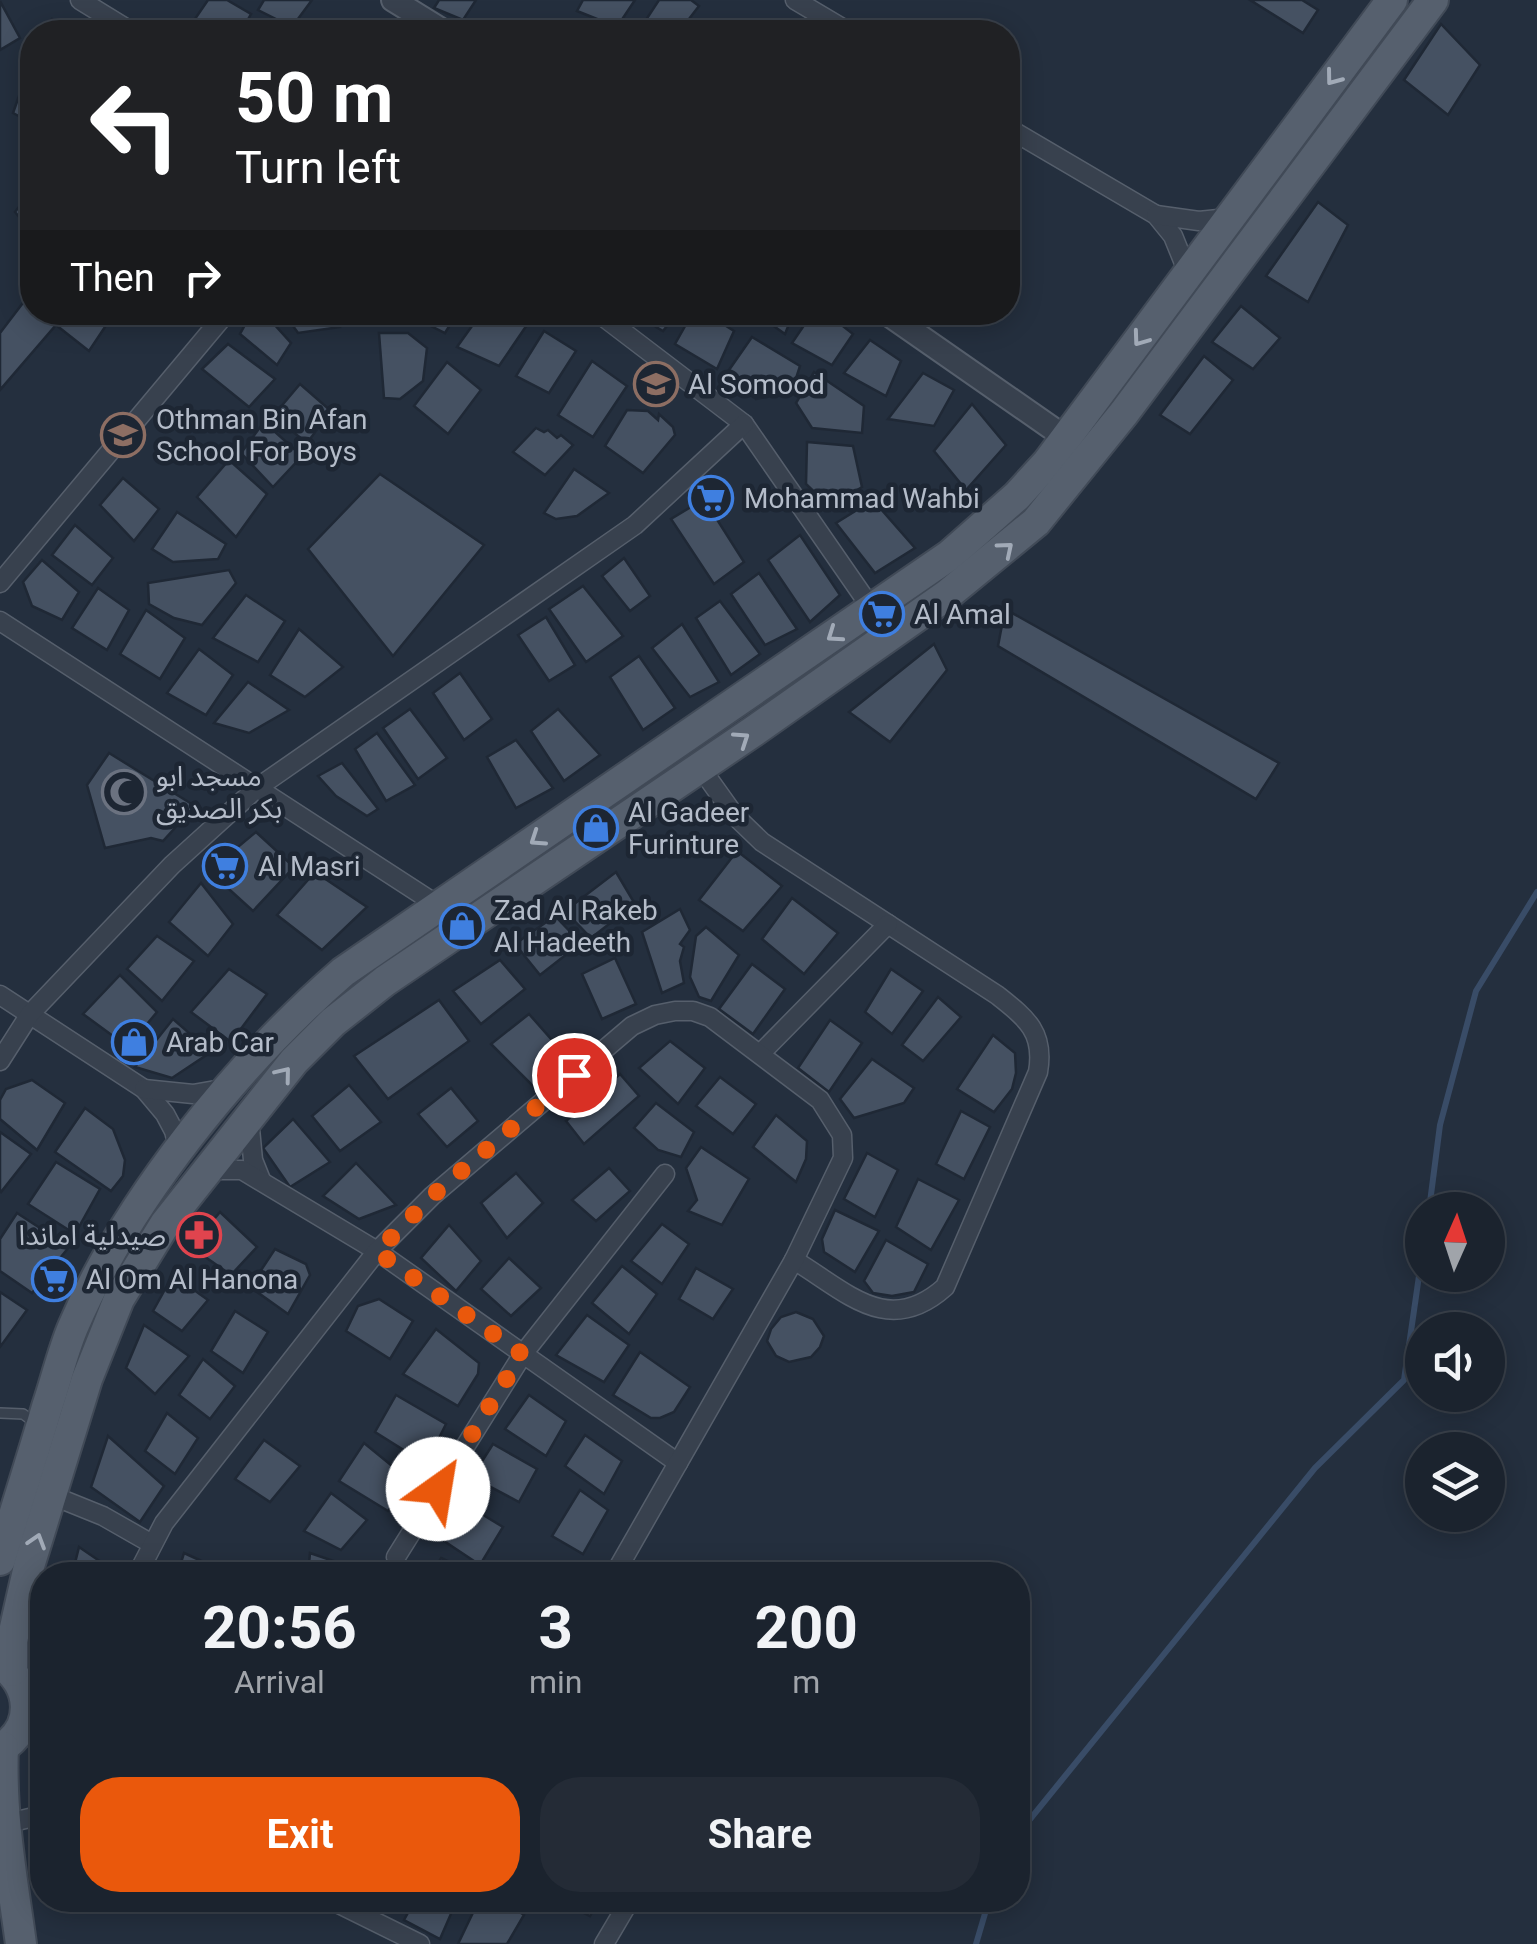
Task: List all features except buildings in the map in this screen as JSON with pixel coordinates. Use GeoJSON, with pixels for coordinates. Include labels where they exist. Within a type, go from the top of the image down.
{"type":"FeatureCollection","features":[{"type":"Feature","properties":{"kind":"main road"},"geometry":{"type":"LineString","coordinates":[[0,1560],[72,1330],[92,1288],[125,1229],[179,1152],[300,1009],[343,972],[872,609],[983,528],[1038,474],[1066,438],[1392,0]]}},
{"type":"Feature","properties":{"kind":"main road"},"geometry":{"type":"LineString","coordinates":[[32,1562],[87,1380],[119,1299],[165,1224],[294,1062],[385,980],[948,595],[1036,522],[1124,413],[1433,0]]}},
{"type":"Feature","properties":{"kind":"main road"},"geometry":{"type":"LineString","coordinates":[[18,1944],[2,1825],[2,1748],[21,1730],[26,1716],[27,1699],[22,1684],[6,1667],[30,1569]]}},
{"type":"Feature","properties":{"kind":"main road"},"geometry":{"type":"LineString","coordinates":[[0,1891],[18,1944]]}},
{"type":"Feature","properties":{"kind":"street"},"geometry":{"type":"LineString","coordinates":[[80,0],[112,20]]}},
{"type":"Feature","properties":{"kind":"street"},"geometry":{"type":"LineString","coordinates":[[393,0],[426,20]]}},
{"type":"Feature","properties":{"kind":"street"},"geometry":{"type":"LineString","coordinates":[[796,0],[828,20]]}},
{"type":"Feature","properties":{"kind":"street"},"geometry":{"type":"LineString","coordinates":[[1020,135],[1156,215],[1173,236],[1188,273]]}},
{"type":"Feature","properties":{"kind":"street"},"geometry":{"type":"LineString","coordinates":[[1156,215],[1199,221],[1228,218]]}},
{"type":"Feature","properties":{"kind":"street"},"geometry":{"type":"LineString","coordinates":[[0,583],[216,325]]}},
{"type":"Feature","properties":{"kind":"street"},"geometry":{"type":"LineString","coordinates":[[615,325],[744,424],[872,609]]}},
{"type":"Feature","properties":{"kind":"street"},"geometry":{"type":"LineString","coordinates":[[904,325],[1066,438]]}},
{"type":"Feature","properties":{"kind":"street"},"geometry":{"type":"LineString","coordinates":[[0,1061],[30,1014],[172,865],[257,788],[635,525],[744,424]]}},
{"type":"Feature","properties":{"kind":"street"},"geometry":{"type":"LineString","coordinates":[[0,622],[439,906],[460,930]]}},
{"type":"Feature","properties":{"kind":"street"},"geometry":{"type":"LineString","coordinates":[[700,767],[735,816],[762,842],[997,994],[1023,1016],[1037,1035],[1042,1052],[1038,1072],[946,1287],[930,1301],[913,1309],[875,1310],[794,1260]]}},
{"type":"Feature","properties":{"kind":"street"},"geometry":{"type":"LineString","coordinates":[[760,1054],[888,924]]}},
{"type":"Feature","properties":{"kind":"street"},"geometry":{"type":"LineString","coordinates":[[0,995],[144,1088],[165,1114],[179,1152]]}},
{"type":"Feature","properties":{"kind":"street"},"geometry":{"type":"LineString","coordinates":[[143,1562],[164,1524],[377,1252],[432,1196],[632,1026],[655,1015],[693,1010],[710,1017],[820,1100],[842,1136],[843,1158],[794,1260],[621,1562]]}},
{"type":"Feature","properties":{"kind":"street"},"geometry":{"type":"LineString","coordinates":[[144,1088],[194,1094],[232,1087]]}},
{"type":"Feature","properties":{"kind":"street"},"geometry":{"type":"LineString","coordinates":[[250,1117],[251,1148],[262,1180]]}},
{"type":"Feature","properties":{"kind":"street"},"geometry":{"type":"LineString","coordinates":[[207,1170],[230,1168],[262,1180],[377,1252],[678,1464]]}},
{"type":"Feature","properties":{"kind":"street"},"geometry":{"type":"LineString","coordinates":[[396,1557],[522,1354],[665,1174]]}},
{"type":"Feature","properties":{"kind":"street"},"geometry":{"type":"LineString","coordinates":[[51,1495],[103,1516],[152,1544]]}},
{"type":"Feature","properties":{"kind":"street"},"geometry":{"type":"LineString","coordinates":[[2,1825],[30,1819]]}},
{"type":"Feature","properties":{"kind":"street"},"geometry":{"type":"LineString","coordinates":[[355,1912],[420,1944]]}},
{"type":"Feature","properties":{"kind":"street"},"geometry":{"type":"LineString","coordinates":[[604,1944],[623,1912]]}},
{"type":"Feature","properties":{"kind":"lane"},"geometry":{"type":"LineString","coordinates":[[0,1413],[23,1414],[41,1429]]}},
{"type":"Feature","properties":{"kind":"waterway"},"geometry":{"type":"LineString","coordinates":[[1431,1192],[1440,1125],[1476,991],[1537,892]]}},
{"type":"Feature","properties":{"kind":"waterway"},"geometry":{"type":"LineString","coordinates":[[1030,1819],[1315,1468],[1404,1380],[1417,1292]]}},
{"type":"Feature","properties":{"kind":"waterway"},"geometry":{"type":"LineString","coordinates":[[976,1944],[985,1912]]}},
{"type":"Feature","properties":{"kind":"place","name":"Al Somood"},"geometry":{"type":"Point","coordinates":[656,384]}},
{"type":"Feature","properties":{"kind":"place","name":"Othman Bin Afan School For Boys"},"geometry":{"type":"Point","coordinates":[123,435]}},
{"type":"Feature","properties":{"kind":"place","name":"Mohammad Wahbi"},"geometry":{"type":"Point","coordinates":[711,498]}},
{"type":"Feature","properties":{"kind":"place","name":"Al Amal"},"geometry":{"type":"Point","coordinates":[882,614]}},
{"type":"Feature","properties":{"kind":"place","name":"مسجد ابو بكر الصديق"},"geometry":{"type":"Point","coordinates":[124,792]}},
{"type":"Feature","properties":{"kind":"place","name":"Al Gadeer Furinture"},"geometry":{"type":"Point","coordinates":[596,828]}},
{"type":"Feature","properties":{"kind":"place","name":"Al Masri"},"geometry":{"type":"Point","coordinates":[225,866]}},
{"type":"Feature","properties":{"kind":"place","name":"Zad Al Rakeb Al Hadeeth"},"geometry":{"type":"Point","coordinates":[462,926]}},
{"type":"Feature","properties":{"kind":"place","name":"Arab Car"},"geometry":{"type":"Point","coordinates":[134,1042]}},
{"type":"Feature","properties":{"kind":"place","name":"صيدلية اماندا"},"geometry":{"type":"Point","coordinates":[199,1235]}},
{"type":"Feature","properties":{"kind":"place","name":"Al Om Al Hanona"},"geometry":{"type":"Point","coordinates":[54,1279]}},
{"type":"Feature","properties":{"kind":"route"},"geometry":{"type":"LineString","coordinates":[[438,1489],[522,1354],[377,1252],[432,1196],[574,1075]]}}]}
